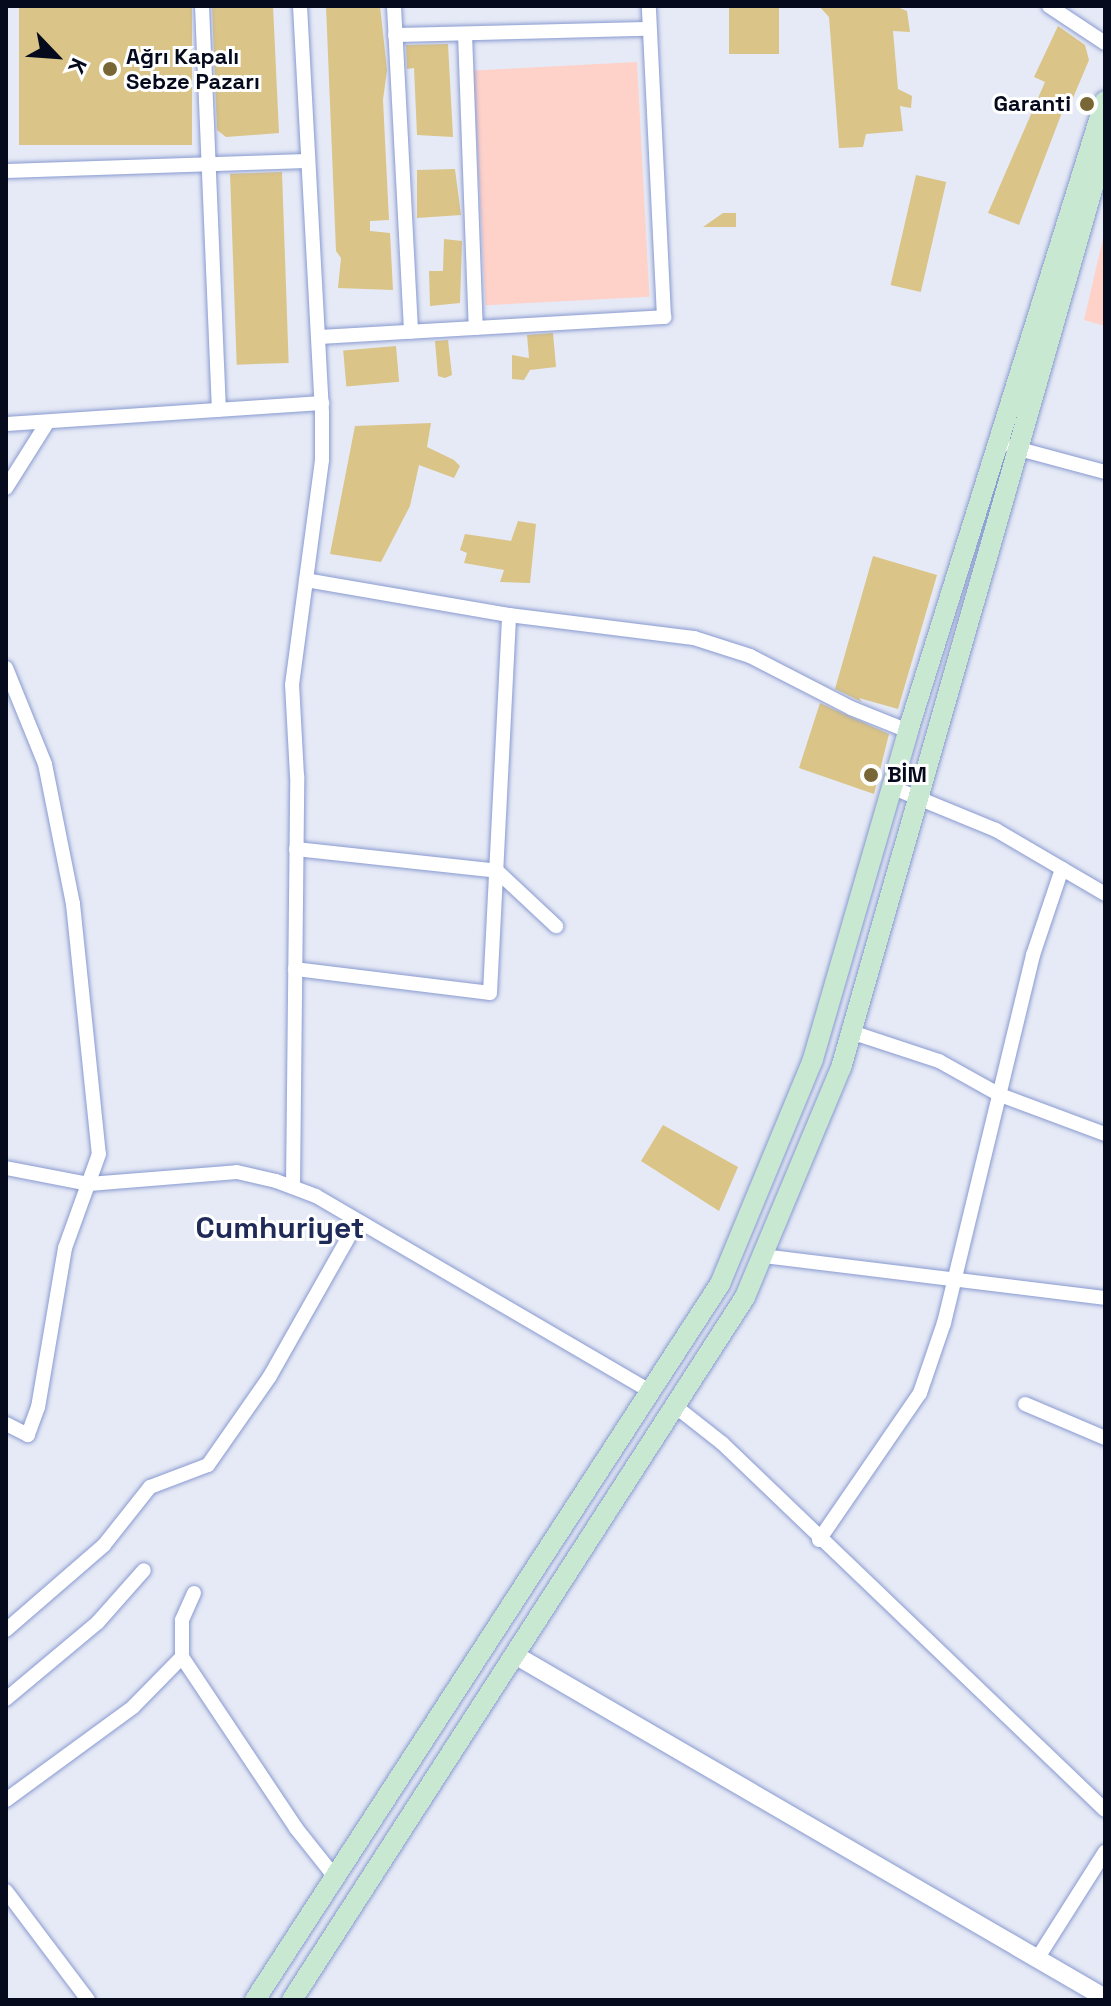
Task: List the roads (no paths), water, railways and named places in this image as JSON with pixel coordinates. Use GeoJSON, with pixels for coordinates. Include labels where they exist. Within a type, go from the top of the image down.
{"type":"FeatureCollection","features":[{"type":"Feature","properties":{"kind":"main road"},"geometry":{"type":"LineString","coordinates":[[255,2000],[720,1284],[813,1059],[891,787],[996,441],[1105,101]]}},
{"type":"Feature","properties":{"kind":"main road"},"geometry":{"type":"LineString","coordinates":[[292,2000],[745,1297],[763,1256],[851,1032],[1018,449],[1099,190],[1105,145]]}},
{"type":"Feature","properties":{"kind":"street"},"geometry":{"type":"LineString","coordinates":[[202,6],[219,410]]}},
{"type":"Feature","properties":{"kind":"street"},"geometry":{"type":"LineString","coordinates":[[293,1187],[296,849],[292,685],[322,460],[322,403],[300,6]]}},
{"type":"Feature","properties":{"kind":"street"},"geometry":{"type":"LineString","coordinates":[[394,6],[411,332]]}},
{"type":"Feature","properties":{"kind":"street"},"geometry":{"type":"LineString","coordinates":[[318,337],[664,317],[649,6]]}},
{"type":"Feature","properties":{"kind":"street"},"geometry":{"type":"LineString","coordinates":[[1049,6],[1105,43]]}},
{"type":"Feature","properties":{"kind":"street"},"geometry":{"type":"LineString","coordinates":[[395,35],[649,29]]}},
{"type":"Feature","properties":{"kind":"street"},"geometry":{"type":"LineString","coordinates":[[465,34],[476,328]]}},
{"type":"Feature","properties":{"kind":"street"},"geometry":{"type":"LineString","coordinates":[[6,171],[307,161]]}},
{"type":"Feature","properties":{"kind":"street"},"geometry":{"type":"LineString","coordinates":[[6,424],[322,403]]}},
{"type":"Feature","properties":{"kind":"street"},"geometry":{"type":"LineString","coordinates":[[6,488],[47,423]]}},
{"type":"Feature","properties":{"kind":"street"},"geometry":{"type":"LineString","coordinates":[[996,441],[1105,472]]}},
{"type":"Feature","properties":{"kind":"street"},"geometry":{"type":"LineString","coordinates":[[306,580],[509,615],[722,646],[908,731]]}},
{"type":"Feature","properties":{"kind":"street"},"geometry":{"type":"LineString","coordinates":[[295,969],[490,993],[509,615]]}},
{"type":"Feature","properties":{"kind":"street"},"geometry":{"type":"LineString","coordinates":[[6,668],[45,764],[73,904],[99,1140],[89,1184],[65,1248],[38,1407],[28,1435],[6,1424]]}},
{"type":"Feature","properties":{"kind":"street"},"geometry":{"type":"LineString","coordinates":[[891,787],[996,830],[1104,890]]}},
{"type":"Feature","properties":{"kind":"street"},"geometry":{"type":"LineString","coordinates":[[296,849],[497,871],[556,926]]}},
{"type":"Feature","properties":{"kind":"street"},"geometry":{"type":"LineString","coordinates":[[819,1540],[920,1393],[953,1282],[1033,955],[1062,869]]}},
{"type":"Feature","properties":{"kind":"street"},"geometry":{"type":"LineString","coordinates":[[851,1032],[939,1061],[1000,1095],[1105,1134]]}},
{"type":"Feature","properties":{"kind":"street"},"geometry":{"type":"LineString","coordinates":[[6,1168],[89,1184],[237,1172],[293,1187],[650,1391]]}},
{"type":"Feature","properties":{"kind":"street"},"geometry":{"type":"LineString","coordinates":[[6,1630],[104,1545],[150,1487],[208,1465],[270,1376],[357,1222]]}},
{"type":"Feature","properties":{"kind":"street"},"geometry":{"type":"LineString","coordinates":[[763,1256],[953,1282],[1105,1298]]}},
{"type":"Feature","properties":{"kind":"street"},"geometry":{"type":"LineString","coordinates":[[1025,1404],[1105,1438]]}},
{"type":"Feature","properties":{"kind":"street"},"geometry":{"type":"LineString","coordinates":[[675,1406],[722,1443],[819,1540],[1105,1810]]}},
{"type":"Feature","properties":{"kind":"street"},"geometry":{"type":"LineString","coordinates":[[6,1699],[98,1622],[144,1570]]}},
{"type":"Feature","properties":{"kind":"street"},"geometry":{"type":"LineString","coordinates":[[194,1593],[182,1620],[182,1657],[296,1828],[335,1877]]}},
{"type":"Feature","properties":{"kind":"street"},"geometry":{"type":"LineString","coordinates":[[515,1655],[1105,1998]]}},
{"type":"Feature","properties":{"kind":"street"},"geometry":{"type":"LineString","coordinates":[[6,1800],[133,1707],[182,1657]]}},
{"type":"Feature","properties":{"kind":"street"},"geometry":{"type":"LineString","coordinates":[[1037,1959],[1105,1852]]}},
{"type":"Feature","properties":{"kind":"street"},"geometry":{"type":"LineString","coordinates":[[6,1891],[88,2000]]}},
{"type":"Feature","properties":{"kind":"place","name":"Ağrı Kapalı Sebze Pazarı"},"geometry":{"type":"Point","coordinates":[110,69]}},
{"type":"Feature","properties":{"kind":"place","name":"Garanti"},"geometry":{"type":"Point","coordinates":[1087,104]}},
{"type":"Feature","properties":{"kind":"place","name":"BİM"},"geometry":{"type":"Point","coordinates":[871,775]}},
{"type":"Feature","properties":{"kind":"district","name":"Cumhuriyet"},"geometry":{"type":"Point","coordinates":[280,1228]}}]}
